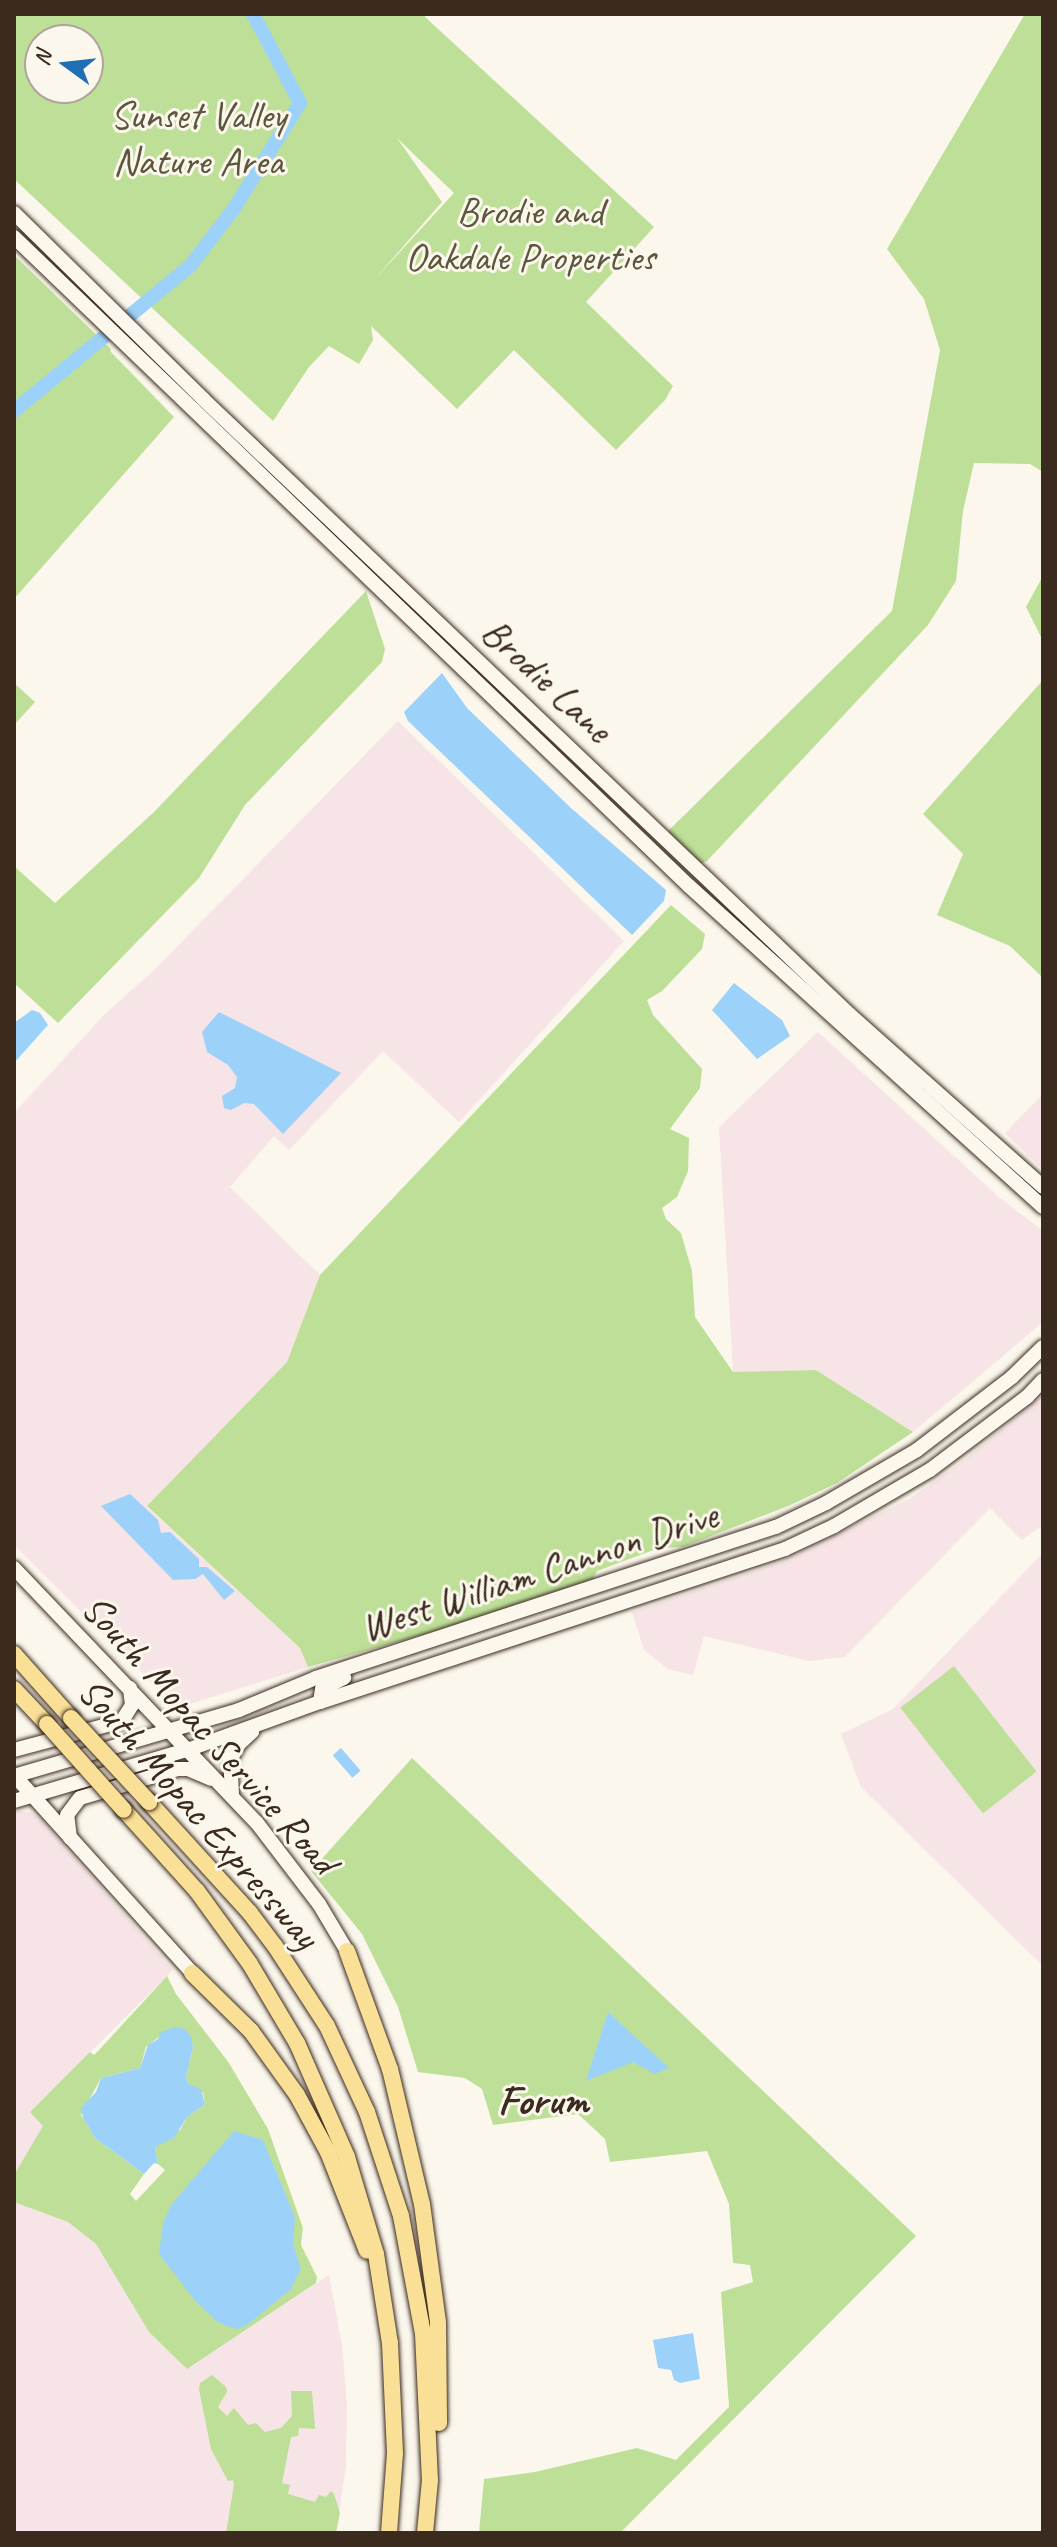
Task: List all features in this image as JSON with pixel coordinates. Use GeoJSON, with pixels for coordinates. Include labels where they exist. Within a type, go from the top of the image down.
{"type":"FeatureCollection","features":[{"type":"Feature","properties":{"kind":"highway","name":"South Mopac Expressway"},"geometry":{"type":"LineString","coordinates":[[14,1654],[250,1913],[327,2026],[367,2112],[401,2216],[418,2297],[428,2392],[430,2480],[425,2533]]}},
{"type":"Feature","properties":{"kind":"highway","name":"South Mopac Expressway"},"geometry":{"type":"LineString","coordinates":[[14,1689],[124,1810],[227,1931],[297,2043],[347,2157],[368,2225],[380,2282],[390,2343],[394,2409],[389,2533]]}},
{"type":"Feature","properties":{"kind":"highway"},"geometry":{"type":"LineString","coordinates":[[347,1951],[394,2083],[430,2252],[441,2380],[439,2427],[430,2480]]}},
{"type":"Feature","properties":{"kind":"highway"},"geometry":{"type":"LineString","coordinates":[[192,1973],[251,2031],[297,2095],[328,2152],[380,2282]]}},
{"type":"Feature","properties":{"kind":"main road","name":"Brodie Lane"},"geometry":{"type":"LineString","coordinates":[[14,213],[169,367],[844,1019],[1043,1187]]}},
{"type":"Feature","properties":{"kind":"main road","name":"Brodie Lane"},"geometry":{"type":"LineString","coordinates":[[14,237],[160,380],[1043,1207]]}},
{"type":"Feature","properties":{"kind":"main road","name":"West William Cannon Drive"},"geometry":{"type":"LineString","coordinates":[[14,1775],[239,1710],[390,1653],[776,1527],[885,1470],[948,1429],[1043,1347]]}},
{"type":"Feature","properties":{"kind":"main road","name":"West William Cannon Drive"},"geometry":{"type":"LineString","coordinates":[[14,1801],[190,1749],[320,1702],[785,1549],[898,1491],[962,1449],[1043,1380]]}},
{"type":"Feature","properties":{"kind":"main road"},"geometry":{"type":"LineString","coordinates":[[948,1429],[962,1449]]}},
{"type":"Feature","properties":{"kind":"main road"},"geometry":{"type":"LineString","coordinates":[[776,1527],[785,1549]]}},
{"type":"Feature","properties":{"kind":"main road","name":"South Mopac Service Road"},"geometry":{"type":"LineString","coordinates":[[14,1568],[232,1795],[297,1873],[347,1951]]}},
{"type":"Feature","properties":{"kind":"main road"},"geometry":{"type":"LineString","coordinates":[[320,1702],[319,1692],[324,1687],[369,1668],[390,1653]]}},
{"type":"Feature","properties":{"kind":"main road"},"geometry":{"type":"LineString","coordinates":[[14,1750],[122,1721],[132,1705],[130,1688]]}},
{"type":"Feature","properties":{"kind":"main road"},"geometry":{"type":"LineString","coordinates":[[232,1795],[228,1769],[233,1753],[259,1726]]}},
{"type":"Feature","properties":{"kind":"main road"},"geometry":{"type":"LineString","coordinates":[[70,1838],[67,1815],[80,1798],[178,1769],[188,1769],[218,1783]]}},
{"type":"Feature","properties":{"kind":"main road"},"geometry":{"type":"LineString","coordinates":[[14,1775],[192,1973]]}},
{"type":"Feature","properties":{"kind":"shaded area"},"geometry":{"type":"Polygon","coordinates":[[[398,721],[624,941],[459,1122],[383,1051],[289,1150],[274,1136],[230,1187],[320,1275],[287,1362],[147,1507],[300,1648],[308,1667],[177,1708],[14,1545],[14,1113],[104,1015],[153,971],[398,721]]]}},
{"type":"Feature","properties":{"kind":"shaded area"},"geometry":{"type":"Polygon","coordinates":[[[818,1032],[999,1197],[1043,1231],[1043,1322],[913,1432],[816,1370],[733,1372],[719,1127],[818,1032]]]}},
{"type":"Feature","properties":{"kind":"shaded area"},"geometry":{"type":"Polygon","coordinates":[[[1043,1094],[1043,1170],[1005,1133],[1043,1094]]]}},
{"type":"Feature","properties":{"kind":"shaded area"},"geometry":{"type":"Polygon","coordinates":[[[1043,1395],[1043,1525],[1022,1540],[990,1508],[845,1657],[809,1661],[704,1636],[693,1675],[668,1669],[644,1650],[632,1612],[780,1562],[911,1498],[963,1461],[1043,1395]]]}},
{"type":"Feature","properties":{"kind":"shaded area"},"geometry":{"type":"Polygon","coordinates":[[[1043,1553],[1043,1966],[861,1787],[841,1734],[893,1709],[1043,1553]]]}},
{"type":"Feature","properties":{"kind":"shaded area"},"geometry":{"type":"Polygon","coordinates":[[[14,1810],[32,1813],[42,1820],[173,1970],[30,2112],[44,2126],[14,2175],[14,1810]]]}},
{"type":"Feature","properties":{"kind":"shaded area"},"geometry":{"type":"Polygon","coordinates":[[[14,2202],[68,2222],[96,2244],[149,2332],[187,2368],[329,2275],[342,2345],[347,2404],[346,2466],[336,2533],[14,2533],[14,2202]]]}},
{"type":"Feature","properties":{"kind":"green space"},"geometry":{"type":"Polygon","coordinates":[[[14,14],[426,14],[425,17],[654,227],[586,302],[673,386],[665,400],[616,450],[514,350],[457,409],[371,326],[373,340],[359,364],[329,346],[309,367],[273,421],[14,179],[14,14]],[[397,138],[442,202],[374,280],[454,193],[397,138]]]}},
{"type":"Feature","properties":{"kind":"green space"},"geometry":{"type":"Polygon","coordinates":[[[1025,14],[1043,14],[1043,472],[1030,464],[974,463],[963,511],[956,581],[928,625],[707,861],[695,866],[664,835],[892,611],[940,350],[924,299],[887,249],[1025,14]]]}},
{"type":"Feature","properties":{"kind":"green space"},"geometry":{"type":"Polygon","coordinates":[[[14,255],[111,349],[174,417],[14,599],[14,255]]]}},
{"type":"Feature","properties":{"kind":"green space"},"geometry":{"type":"Polygon","coordinates":[[[1043,576],[1043,641],[1026,607],[1043,576]]]}},
{"type":"Feature","properties":{"kind":"green space"},"geometry":{"type":"Polygon","coordinates":[[[366,591],[385,649],[382,662],[245,805],[199,878],[58,1023],[14,983],[14,866],[55,903],[154,812],[366,591]]]}},
{"type":"Feature","properties":{"kind":"green space"},"geometry":{"type":"Polygon","coordinates":[[[1043,680],[1043,978],[1010,946],[937,915],[963,854],[923,814],[1043,680]]]}},
{"type":"Feature","properties":{"kind":"green space"},"geometry":{"type":"Polygon","coordinates":[[[14,683],[35,702],[14,725],[14,683]]]}},
{"type":"Feature","properties":{"kind":"green space"},"geometry":{"type":"Polygon","coordinates":[[[671,905],[705,934],[702,949],[662,991],[647,1000],[653,1015],[702,1069],[700,1088],[670,1129],[689,1138],[688,1171],[677,1197],[662,1208],[666,1219],[681,1233],[692,1271],[695,1317],[733,1372],[816,1370],[913,1432],[837,1483],[788,1506],[683,1547],[659,1548],[597,1571],[589,1588],[308,1667],[300,1648],[147,1506],[287,1362],[320,1275],[671,905]]]}},
{"type":"Feature","properties":{"kind":"green space"},"geometry":{"type":"Polygon","coordinates":[[[954,1666],[1036,1772],[983,1813],[900,1708],[954,1666]]]}},
{"type":"Feature","properties":{"kind":"green space"},"geometry":{"type":"Polygon","coordinates":[[[412,1758],[916,2236],[620,2533],[479,2533],[484,2479],[535,2472],[637,2448],[676,2460],[729,2407],[721,2292],[753,2282],[750,2265],[733,2263],[729,2204],[707,2151],[610,2162],[605,2139],[578,2114],[493,2125],[482,2089],[465,2078],[418,2072],[398,2007],[362,1934],[311,1871],[412,1758]]]}},
{"type":"Feature","properties":{"kind":"green space"},"geometry":{"type":"Polygon","coordinates":[[[167,1976],[176,1994],[229,2063],[268,2129],[303,2228],[301,2245],[317,2277],[316,2283],[187,2369],[149,2332],[96,2244],[68,2222],[14,2202],[14,2175],[43,2126],[30,2112],[90,2052],[94,2055],[167,1976]],[[188,2032],[160,2036],[146,2047],[140,2068],[101,2078],[81,2115],[95,2138],[144,2174],[130,2194],[136,2201],[165,2170],[158,2164],[155,2147],[180,2130],[187,2117],[205,2104],[203,2093],[188,2084],[186,2077],[193,2047],[188,2032]]]}},
{"type":"Feature","properties":{"kind":"green space"},"geometry":{"type":"Polygon","coordinates":[[[212,2375],[226,2387],[227,2392],[218,2407],[227,2416],[234,2408],[248,2425],[256,2423],[265,2432],[281,2428],[292,2416],[291,2391],[312,2391],[315,2429],[299,2428],[298,2436],[291,2437],[282,2483],[290,2485],[288,2494],[315,2502],[319,2495],[326,2497],[331,2491],[340,2513],[336,2533],[226,2533],[234,2484],[233,2480],[228,2481],[211,2449],[199,2389],[200,2383],[212,2375]]]}},
{"type":"Feature","properties":{"kind":"water"},"geometry":{"type":"Polygon","coordinates":[[[442,673],[467,708],[571,808],[666,890],[664,901],[632,935],[408,721],[404,712],[442,673]]]}},
{"type":"Feature","properties":{"kind":"water"},"geometry":{"type":"Polygon","coordinates":[[[734,983],[782,1020],[790,1036],[757,1059],[712,1010],[734,983]]]}},
{"type":"Feature","properties":{"kind":"water"},"geometry":{"type":"Polygon","coordinates":[[[32,1010],[40,1013],[48,1025],[14,1063],[14,1023],[32,1010]]]}},
{"type":"Feature","properties":{"kind":"water"},"geometry":{"type":"Polygon","coordinates":[[[219,1012],[341,1073],[283,1134],[254,1104],[244,1103],[231,1110],[224,1108],[222,1096],[235,1088],[237,1077],[228,1065],[207,1052],[202,1032],[219,1012]]]}},
{"type":"Feature","properties":{"kind":"water"},"geometry":{"type":"Polygon","coordinates":[[[130,1494],[158,1520],[161,1533],[170,1532],[199,1559],[199,1567],[207,1567],[235,1591],[224,1600],[203,1574],[195,1579],[173,1580],[101,1506],[130,1494]]]}},
{"type":"Feature","properties":{"kind":"water"},"geometry":{"type":"Polygon","coordinates":[[[341,1748],[361,1771],[352,1778],[333,1755],[341,1748]]]}},
{"type":"Feature","properties":{"kind":"water"},"geometry":{"type":"Polygon","coordinates":[[[608,2012],[669,2068],[655,2074],[633,2062],[586,2081],[608,2012]]]}},
{"type":"Feature","properties":{"kind":"water"},"geometry":{"type":"Polygon","coordinates":[[[176,2027],[185,2029],[191,2036],[193,2047],[186,2077],[188,2084],[201,2089],[205,2104],[187,2117],[174,2138],[155,2147],[158,2164],[154,2163],[144,2174],[95,2138],[83,2118],[81,2108],[96,2092],[101,2078],[140,2068],[148,2045],[158,2039],[161,2032],[176,2027]]]}},
{"type":"Feature","properties":{"kind":"water"},"geometry":{"type":"Polygon","coordinates":[[[234,2131],[263,2140],[295,2217],[293,2244],[301,2269],[291,2289],[246,2326],[237,2329],[219,2323],[197,2303],[159,2254],[163,2224],[171,2205],[234,2131]]]}},
{"type":"Feature","properties":{"kind":"water"},"geometry":{"type":"Polygon","coordinates":[[[693,2333],[700,2379],[680,2383],[674,2380],[671,2370],[658,2368],[653,2340],[693,2333]]]}},
{"type":"Feature","properties":{"kind":"waterway"},"geometry":{"type":"LineString","coordinates":[[14,411],[190,266],[233,210],[300,103],[253,14]]}},
{"type":"Feature","properties":{"kind":"district","name":"Forum"},"geometry":{"type":"Point","coordinates":[543,2101]}},
{"type":"Feature","properties":{"kind":"park label","name":"Sunset Valley Nature Area"},"geometry":{"type":"Point","coordinates":[198,138]}},
{"type":"Feature","properties":{"kind":"park label","name":"Brodie and Oakdale Properties"},"geometry":{"type":"Point","coordinates":[530,234]}}]}
